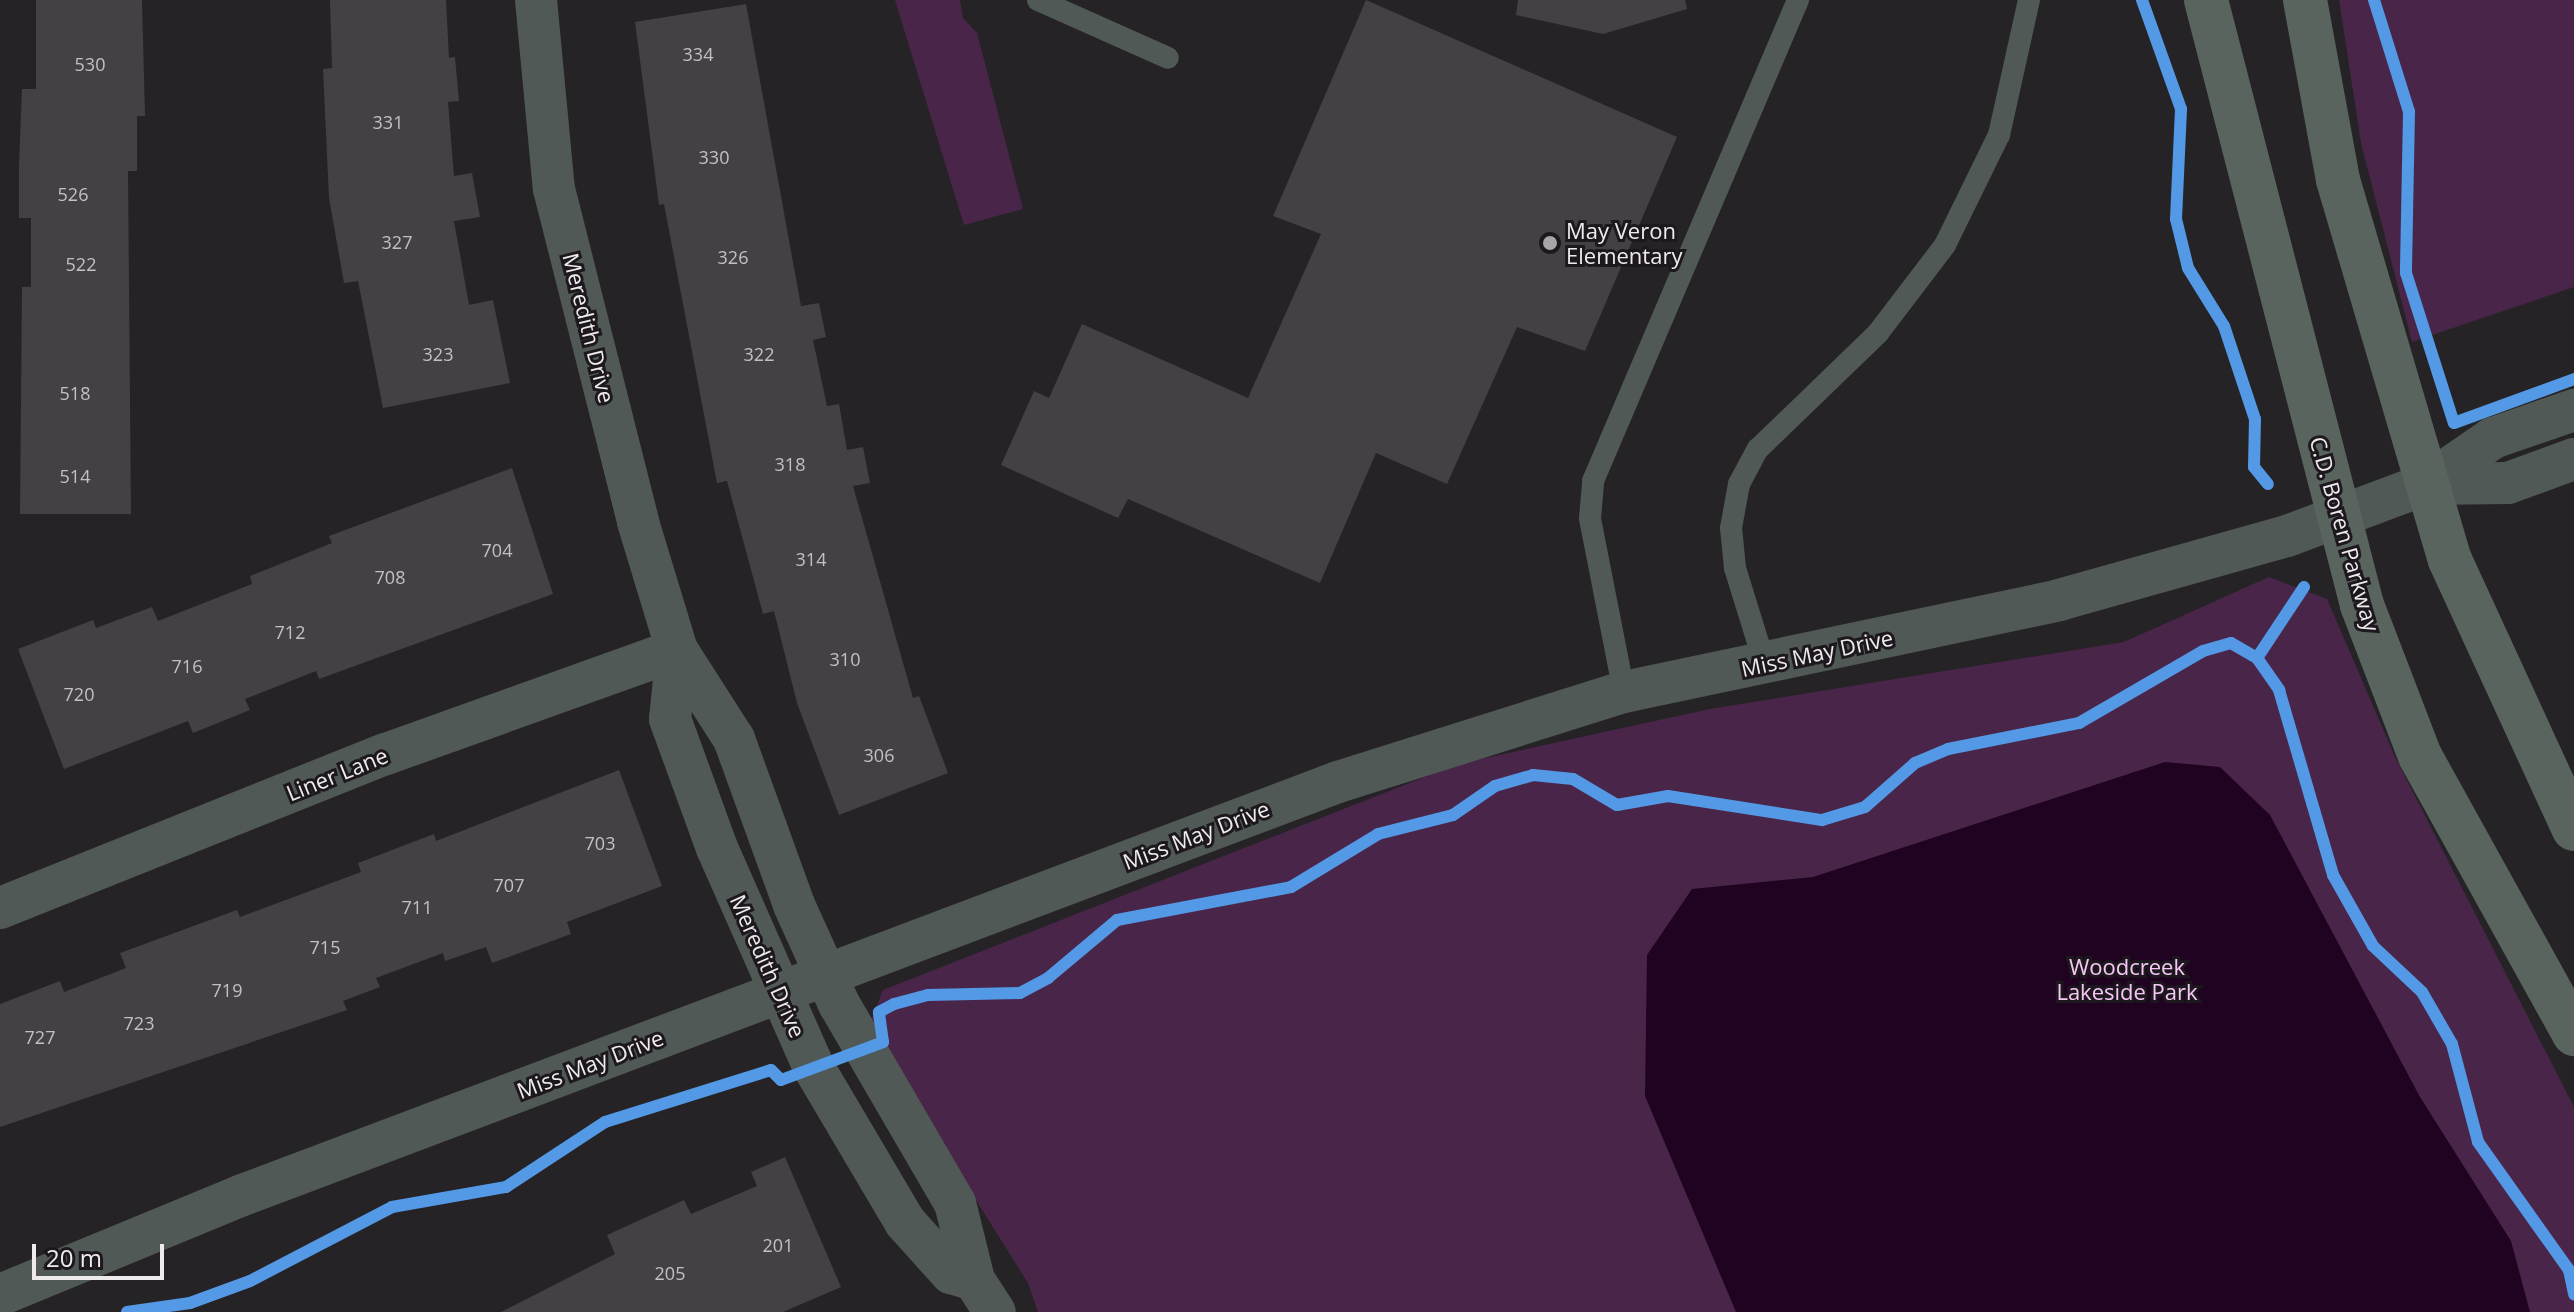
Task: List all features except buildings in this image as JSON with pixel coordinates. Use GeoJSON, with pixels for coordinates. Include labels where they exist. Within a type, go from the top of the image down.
{"type":"FeatureCollection","features":[{"type":"Feature","properties":{"kind":"street","name":"Meredith Drive"},"geometry":{"type":"LineString","coordinates":[[536,0],[554,189],[638,522],[677,650],[734,739],[826,975],[955,1203],[984,1296]]}},
{"type":"Feature","properties":{"kind":"street","name":"C.D. Boren Parkway"},"geometry":{"type":"LineString","coordinates":[[2206,0],[2362,605],[2420,756],[2574,1034]]}},
{"type":"Feature","properties":{"kind":"street"},"geometry":{"type":"LineString","coordinates":[[2305,0],[2338,180],[2450,560],[2574,829]]}},
{"type":"Feature","properties":{"kind":"street"},"geometry":{"type":"LineString","coordinates":[[2426,484],[2493,438],[2574,410]]}},
{"type":"Feature","properties":{"kind":"street"},"geometry":{"type":"LineString","coordinates":[[2426,484],[2508,483],[2574,459]]}},
{"type":"Feature","properties":{"kind":"street","name":"Miss May Drive"},"geometry":{"type":"LineString","coordinates":[[0,1295],[779,993],[1338,782],[1624,692],[1765,665],[2059,600],[2338,518],[2426,484]]}},
{"type":"Feature","properties":{"kind":"street","name":"Meredith Drive"},"geometry":{"type":"LineString","coordinates":[[677,650],[670,719],[779,993],[833,1107],[905,1222],[951,1273],[984,1296]]}},
{"type":"Feature","properties":{"kind":"street","name":"Liner Lane"},"geometry":{"type":"LineString","coordinates":[[2,902],[386,754],[677,650]]}},
{"type":"Feature","properties":{"kind":"lane"},"geometry":{"type":"LineString","coordinates":[[1038,0],[1168,58]]}},
{"type":"Feature","properties":{"kind":"lane"},"geometry":{"type":"LineString","coordinates":[[1624,692],[1590,518],[1593,481],[1798,0]]}},
{"type":"Feature","properties":{"kind":"lane"},"geometry":{"type":"LineString","coordinates":[[1765,665],[1735,568],[1731,528],[1739,484],[1758,449],[1878,333],[1945,245],[1999,135],[2029,0]]}},
{"type":"Feature","properties":{"kind":"green space"},"geometry":{"type":"Polygon","coordinates":[[[895,0],[960,0],[963,18],[977,33],[1023,209],[964,225],[895,0]]]}},
{"type":"Feature","properties":{"kind":"green space"},"geometry":{"type":"Polygon","coordinates":[[[2339,0],[2574,0],[2574,287],[2412,342],[2361,143],[2339,0]]]}},
{"type":"Feature","properties":{"kind":"green space","name":"Woodcreek Lakeside Park"},"geometry":{"type":"Polygon","coordinates":[[[2269,577],[2327,599],[2395,757],[2574,1107],[2574,1312],[1038,1312],[1028,1283],[868,1028],[883,990],[1458,764],[1710,709],[2124,642],[2269,577]]]}},
{"type":"Feature","properties":{"kind":"shaded area"},"geometry":{"type":"Polygon","coordinates":[[[2165,762],[2220,767],[2270,815],[2420,1097],[2511,1241],[2530,1312],[1736,1312],[1645,1096],[1647,955],[1692,889],[1813,877],[2165,762]]]}},
{"type":"Feature","properties":{"kind":"cycle path"},"geometry":{"type":"LineString","coordinates":[[2142,0],[2181,109],[2176,219],[2188,268],[2224,326],[2255,419],[2254,467],[2268,484]]}},
{"type":"Feature","properties":{"kind":"cycle path"},"geometry":{"type":"LineString","coordinates":[[2374,0],[2409,112],[2406,273],[2454,423],[2574,379]]}},
{"type":"Feature","properties":{"kind":"cycle path"},"geometry":{"type":"LineString","coordinates":[[2304,587],[2257,658],[2279,690],[2333,875],[2373,946],[2422,992],[2452,1044],[2478,1142],[2569,1270],[2574,1294]]}},
{"type":"Feature","properties":{"kind":"cycle path"},"geometry":{"type":"LineString","coordinates":[[127,1312],[190,1303],[250,1281],[392,1207],[506,1187],[605,1122],[771,1070],[781,1080],[883,1042],[879,1012],[894,1004],[928,995],[1020,993],[1048,978],[1117,920],[1291,887],[1378,834],[1453,815],[1495,786],[1533,775],[1573,779],[1617,805],[1668,796],[1822,820],[1865,807],[1915,763],[1948,749],[2079,723],[2203,651],[2231,643],[2257,658]]}},
{"type":"Feature","properties":{"kind":"place","name":"May Veron Elementary"},"geometry":{"type":"Point","coordinates":[1550,243]}}]}
